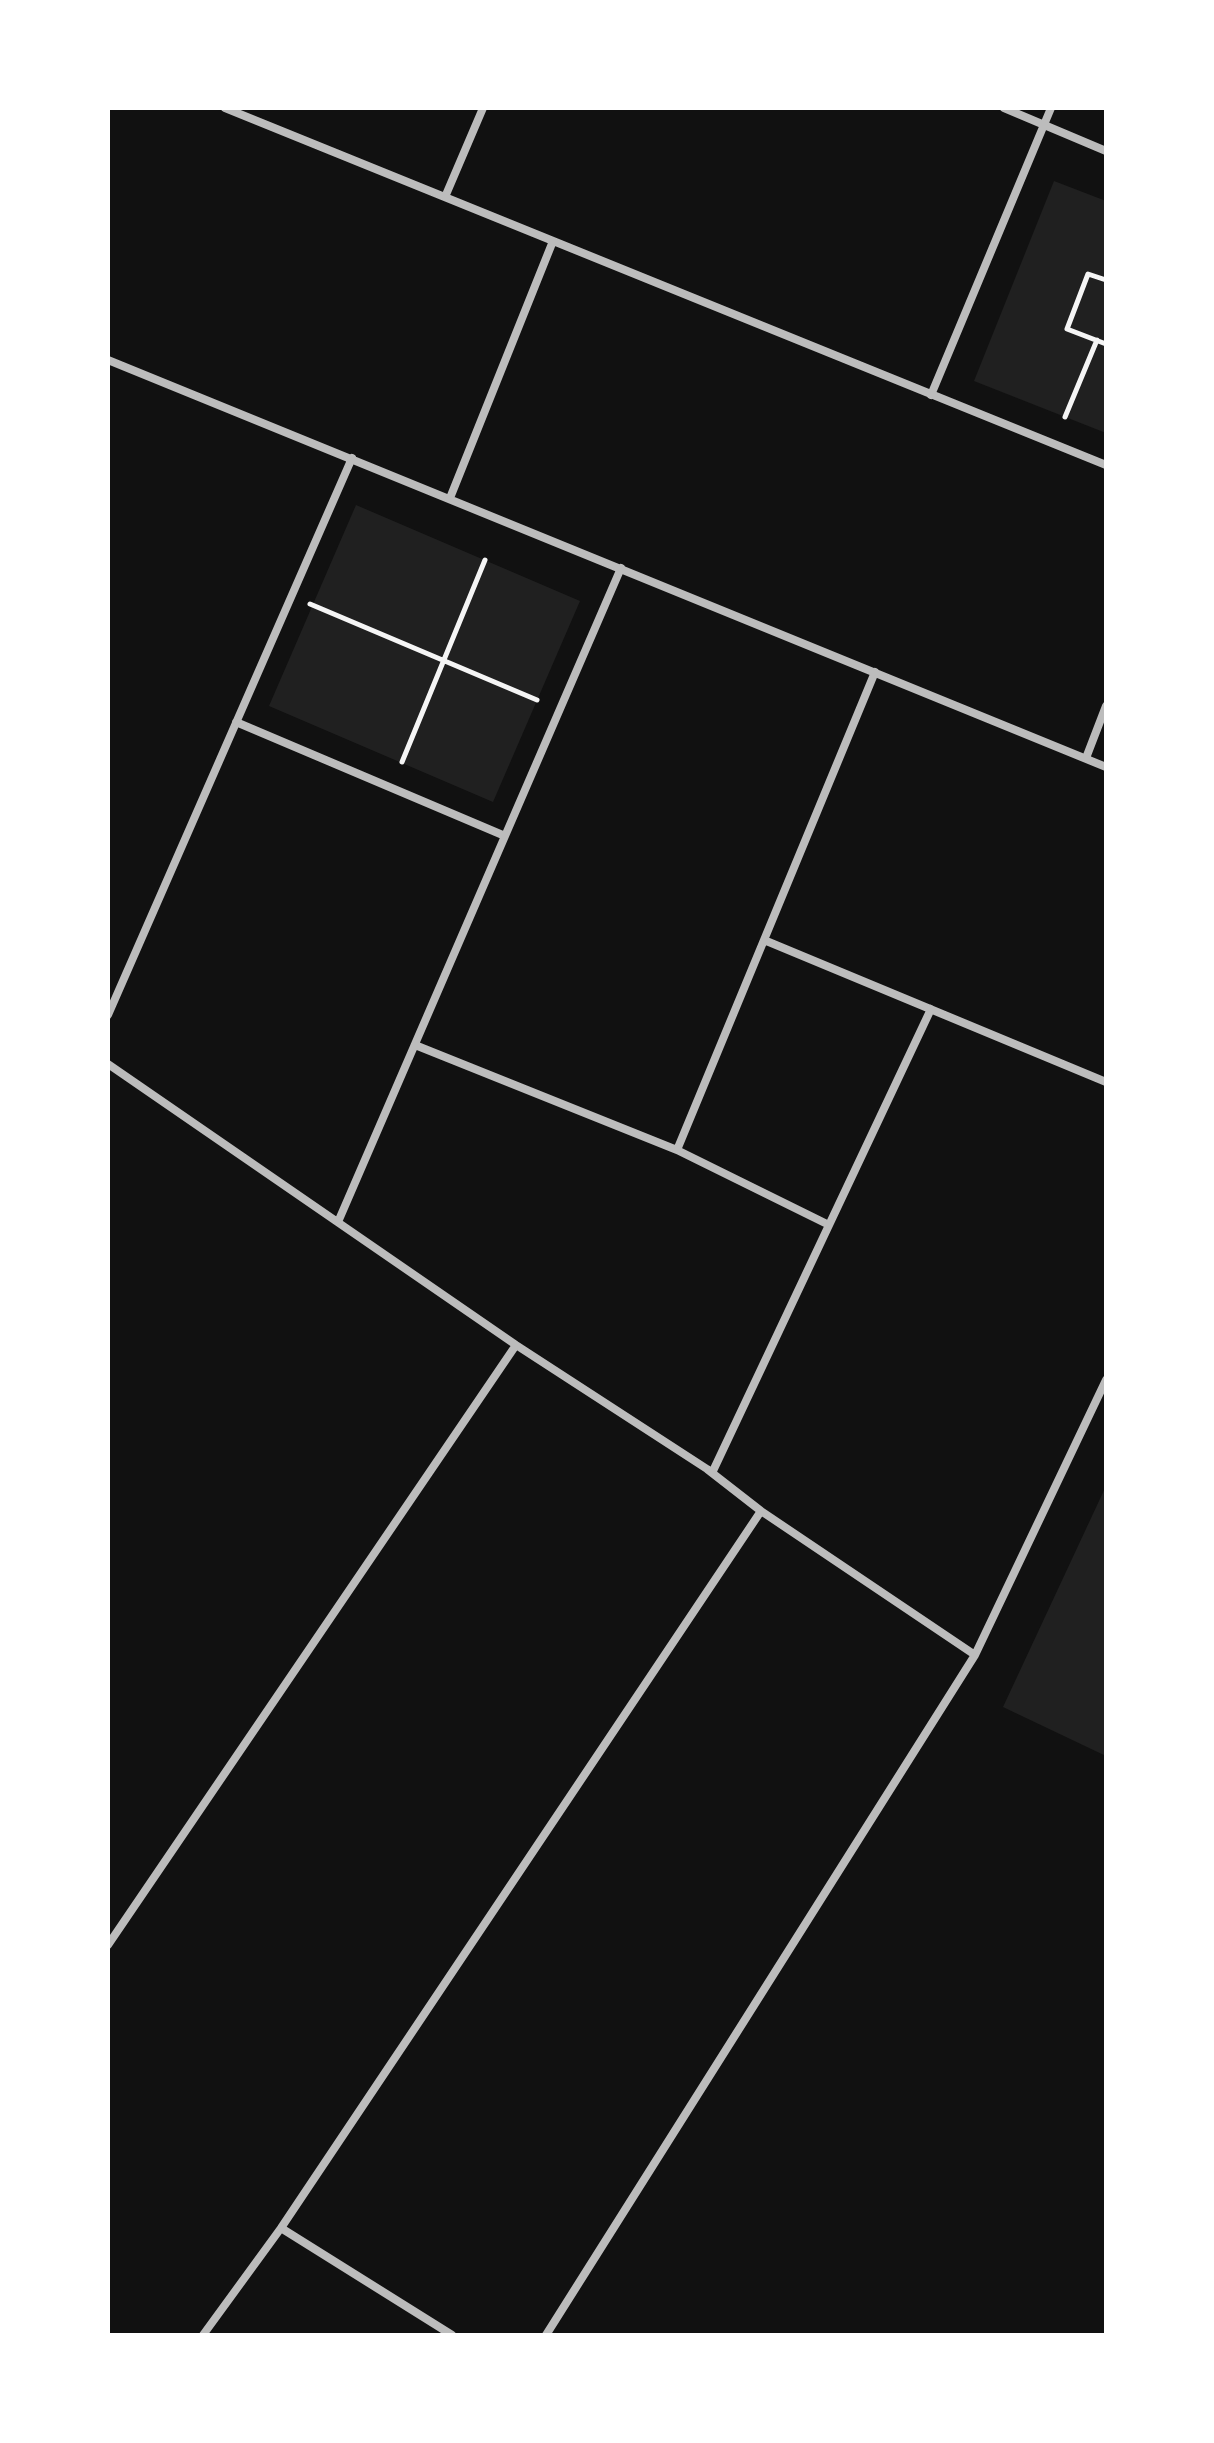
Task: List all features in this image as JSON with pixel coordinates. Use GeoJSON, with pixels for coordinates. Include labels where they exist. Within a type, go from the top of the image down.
{"type":"FeatureCollection","features":[{"type":"Feature","properties":{"kind":"street"},"geometry":{"type":"LineString","coordinates":[[225,108],[1106,465]]}},
{"type":"Feature","properties":{"kind":"street"},"geometry":{"type":"LineString","coordinates":[[445,197],[483,108]]}},
{"type":"Feature","properties":{"kind":"street"},"geometry":{"type":"LineString","coordinates":[[1004,108],[1106,151]]}},
{"type":"Feature","properties":{"kind":"street"},"geometry":{"type":"LineString","coordinates":[[931,395],[1051,108]]}},
{"type":"Feature","properties":{"kind":"street"},"geometry":{"type":"LineString","coordinates":[[450,498],[553,241]]}},
{"type":"Feature","properties":{"kind":"street"},"geometry":{"type":"LineString","coordinates":[[108,360],[1106,767]]}},
{"type":"Feature","properties":{"kind":"street"},"geometry":{"type":"LineString","coordinates":[[108,1015],[352,458]]}},
{"type":"Feature","properties":{"kind":"street"},"geometry":{"type":"LineString","coordinates":[[338,1222],[621,568]]}},
{"type":"Feature","properties":{"kind":"street"},"geometry":{"type":"LineString","coordinates":[[677,1150],[875,672]]}},
{"type":"Feature","properties":{"kind":"street"},"geometry":{"type":"LineString","coordinates":[[1086,758],[1106,706]]}},
{"type":"Feature","properties":{"kind":"street"},"geometry":{"type":"LineString","coordinates":[[236,722],[505,836]]}},
{"type":"Feature","properties":{"kind":"street"},"geometry":{"type":"LineString","coordinates":[[764,940],[1106,1082]]}},
{"type":"Feature","properties":{"kind":"street"},"geometry":{"type":"LineString","coordinates":[[712,1473],[931,1009]]}},
{"type":"Feature","properties":{"kind":"street"},"geometry":{"type":"LineString","coordinates":[[415,1045],[677,1150],[829,1225]]}},
{"type":"Feature","properties":{"kind":"street"},"geometry":{"type":"LineString","coordinates":[[108,1064],[975,1655]]}},
{"type":"Feature","properties":{"kind":"street"},"geometry":{"type":"LineString","coordinates":[[108,1945],[516,1345]]}},
{"type":"Feature","properties":{"kind":"street"},"geometry":{"type":"LineString","coordinates":[[546,2335],[975,1655],[1106,1380]]}},
{"type":"Feature","properties":{"kind":"street"},"geometry":{"type":"LineString","coordinates":[[203,2335],[281,2228],[761,1511]]}},
{"type":"Feature","properties":{"kind":"street"},"geometry":{"type":"LineString","coordinates":[[281,2228],[452,2335]]}},
{"type":"Feature","properties":{"kind":"path"},"geometry":{"type":"LineString","coordinates":[[1106,280],[1088,274],[1067,329],[1106,344]]}},
{"type":"Feature","properties":{"kind":"path"},"geometry":{"type":"LineString","coordinates":[[1065,417],[1097,340]]}},
{"type":"Feature","properties":{"kind":"path"},"geometry":{"type":"LineString","coordinates":[[402,762],[485,560]]}},
{"type":"Feature","properties":{"kind":"path"},"geometry":{"type":"LineString","coordinates":[[291,596],[537,700]]}},
{"type":"Feature","properties":{"kind":"shaded area"},"geometry":{"type":"Polygon","coordinates":[[[1054,181],[1106,201],[1106,433],[974,381],[1054,181]]]}},
{"type":"Feature","properties":{"kind":"shaded area"},"geometry":{"type":"Polygon","coordinates":[[[356,505],[580,601],[493,802],[269,706],[356,505]]]}},
{"type":"Feature","properties":{"kind":"shaded area"},"geometry":{"type":"Polygon","coordinates":[[[1106,1486],[1106,1756],[1003,1707],[1106,1486]]]}}]}
